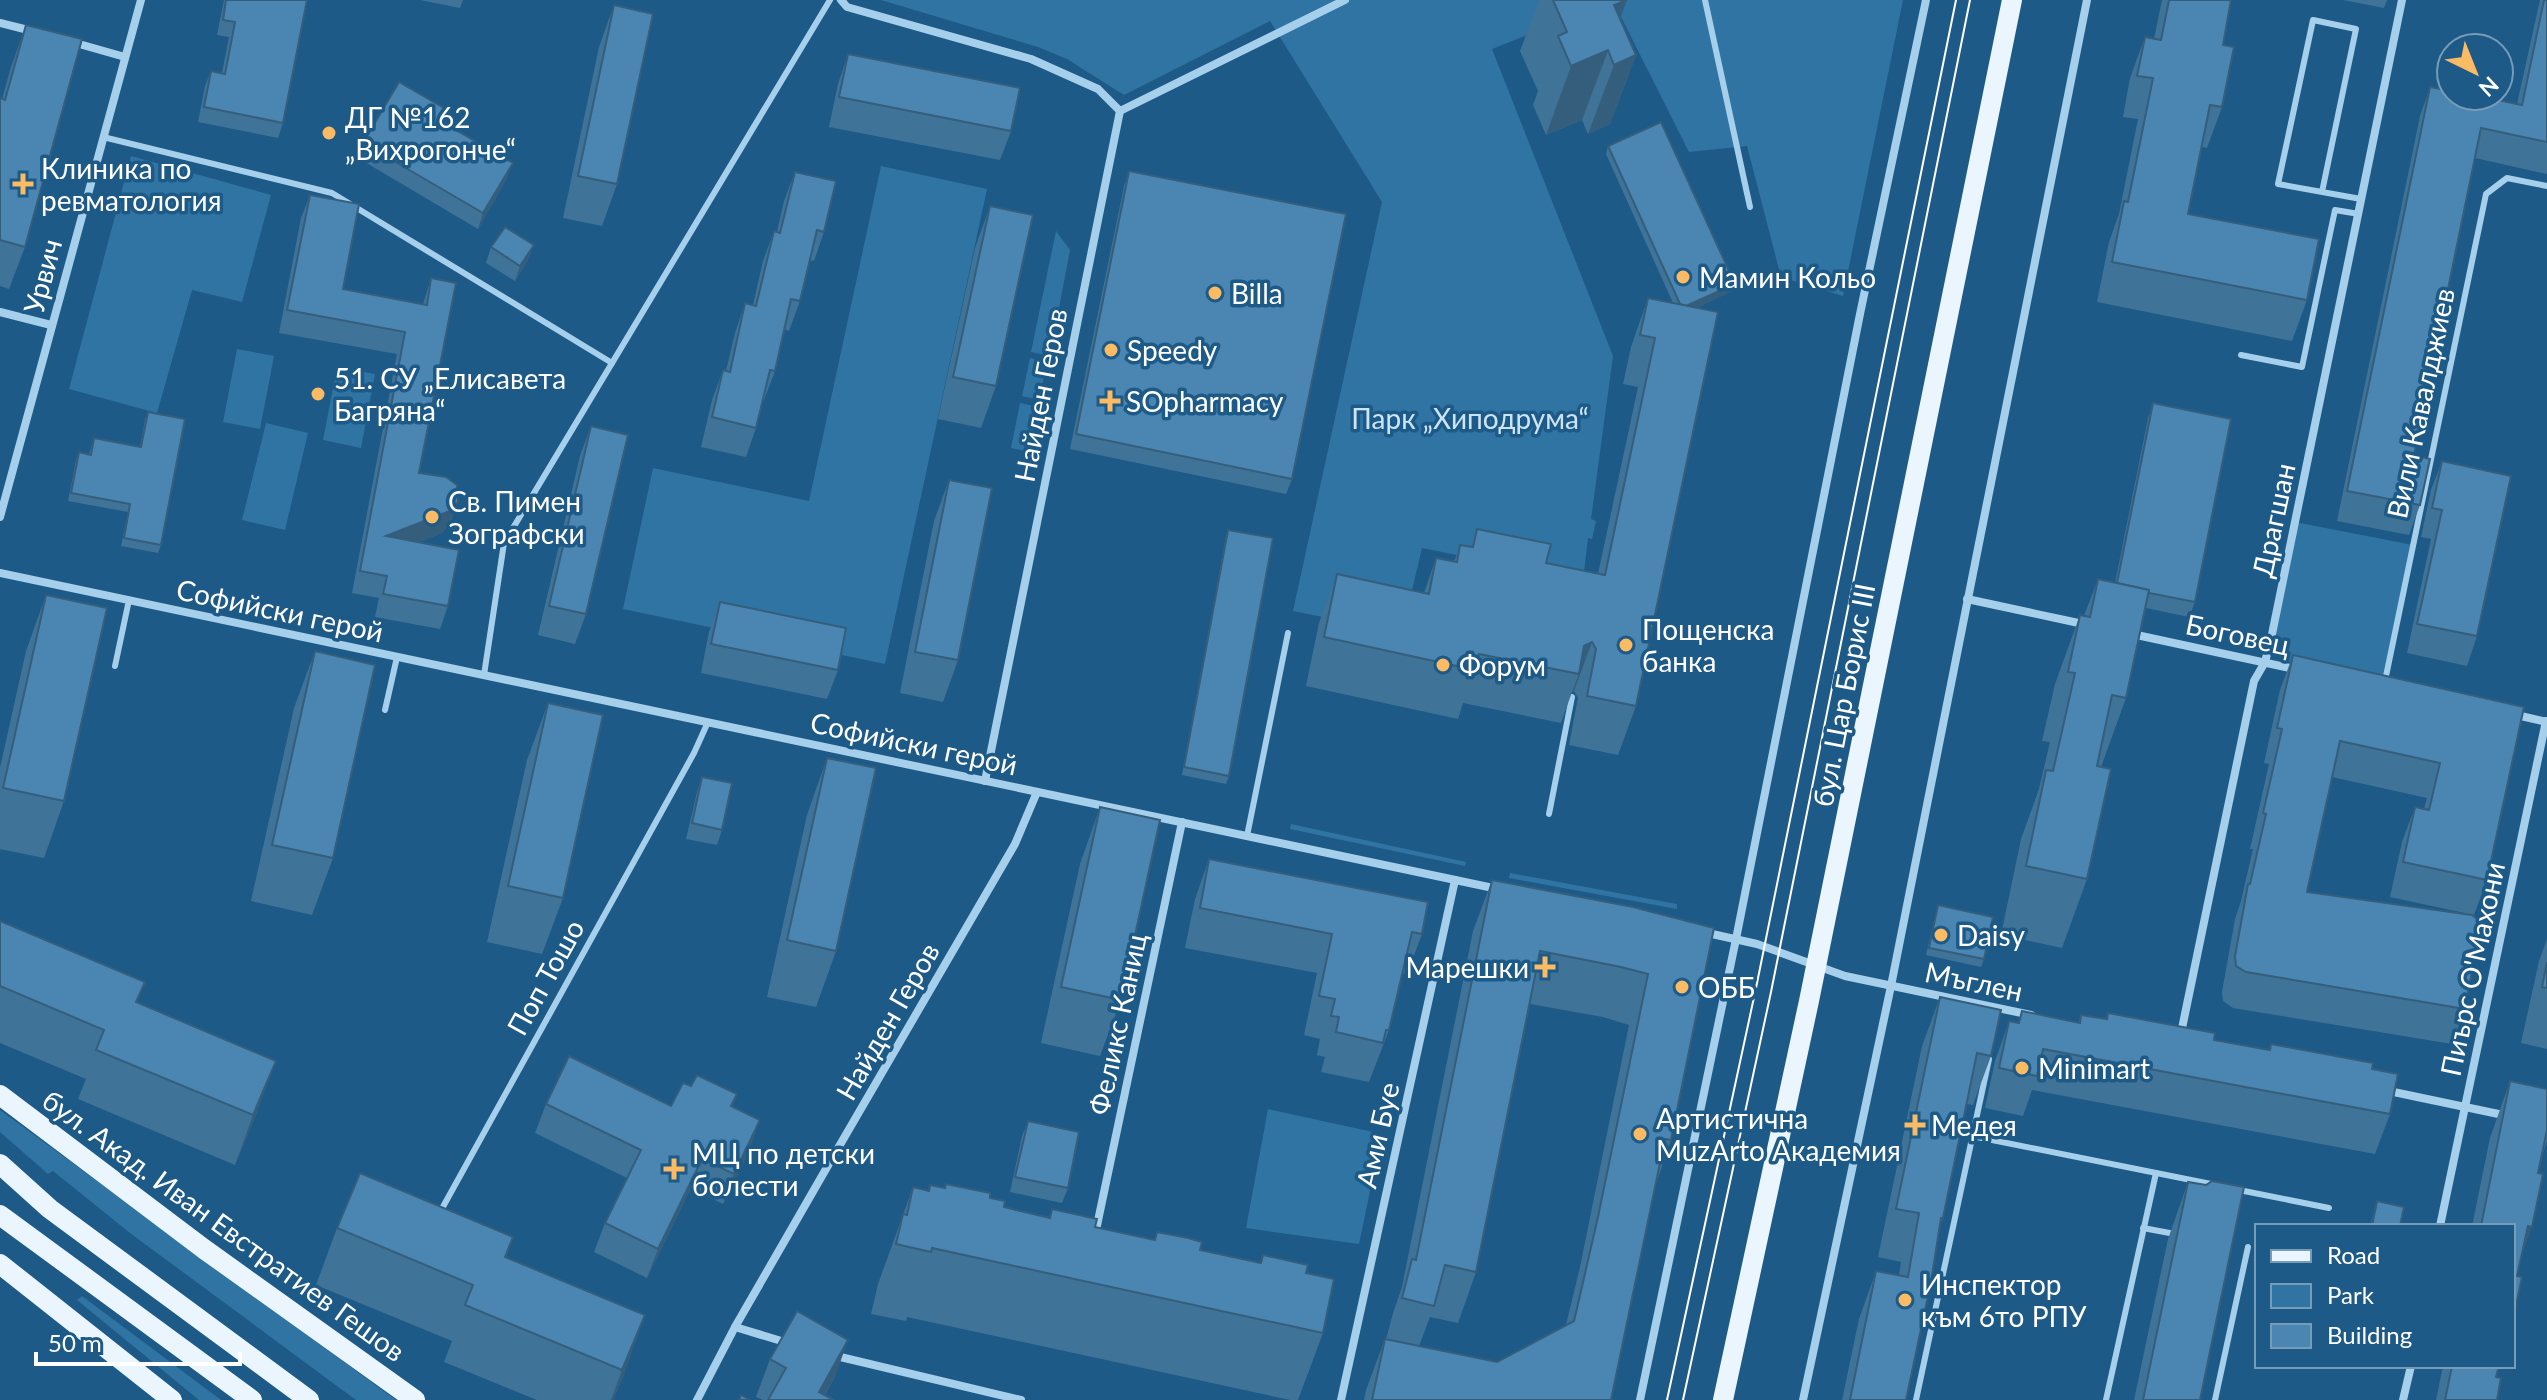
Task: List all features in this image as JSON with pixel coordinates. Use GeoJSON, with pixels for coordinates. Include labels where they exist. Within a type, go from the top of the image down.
{"type":"FeatureCollection","features":[{"type":"Feature","properties":{"kind":"main road","name":"бул. Цар Борис III"},"geometry":{"type":"LineString","coordinates":[[1723,1400],[1816,967],[2012,0]]}},
{"type":"Feature","properties":{"kind":"main road","name":"бул. Акад. Иван Евстратиев Гешов"},"geometry":{"type":"LineString","coordinates":[[0,1095],[204,1249],[415,1400]]}},
{"type":"Feature","properties":{"kind":"main road"},"geometry":{"type":"LineString","coordinates":[[0,1164],[50,1209],[309,1400]]}},
{"type":"Feature","properties":{"kind":"main road"},"geometry":{"type":"LineString","coordinates":[[0,1215],[252,1400]]}},
{"type":"Feature","properties":{"kind":"main road"},"geometry":{"type":"LineString","coordinates":[[0,1264],[172,1400]]}},
{"type":"Feature","properties":{"kind":"street","name":"Урвич"},"geometry":{"type":"LineString","coordinates":[[0,517],[141,0]]}},
{"type":"Feature","properties":{"kind":"street"},"geometry":{"type":"LineString","coordinates":[[841,0],[847,7],[1031,59],[1098,89],[1120,111],[1345,0]]}},
{"type":"Feature","properties":{"kind":"street","name":"бул. Цар Борис III"},"geometry":{"type":"LineString","coordinates":[[1640,1400],[1926,0]]}},
{"type":"Feature","properties":{"kind":"street"},"geometry":{"type":"LineString","coordinates":[[1803,1400],[1891,986],[2087,0]]}},
{"type":"Feature","properties":{"kind":"street","name":"Драгшан"},"geometry":{"type":"LineString","coordinates":[[2178,1047],[2254,681],[2265,662],[2402,0]]}},
{"type":"Feature","properties":{"kind":"street"},"geometry":{"type":"LineString","coordinates":[[0,23],[42,34]]}},
{"type":"Feature","properties":{"kind":"street"},"geometry":{"type":"LineString","coordinates":[[56,37],[125,57]]}},
{"type":"Feature","properties":{"kind":"street","name":"Найден Геров"},"geometry":{"type":"LineString","coordinates":[[985,781],[1120,111]]}},
{"type":"Feature","properties":{"kind":"street"},"geometry":{"type":"LineString","coordinates":[[0,312],[51,325]]}},
{"type":"Feature","properties":{"kind":"street","name":"Софийски герой"},"geometry":{"type":"LineString","coordinates":[[0,573],[1514,892]]}},
{"type":"Feature","properties":{"kind":"street"},"geometry":{"type":"LineString","coordinates":[[1967,599],[2095,626]]}},
{"type":"Feature","properties":{"kind":"street","name":"Боговец"},"geometry":{"type":"LineString","coordinates":[[2126,633],[2310,672]]}},
{"type":"Feature","properties":{"kind":"street"},"geometry":{"type":"LineString","coordinates":[[2369,684],[2396,689]]}},
{"type":"Feature","properties":{"kind":"street"},"geometry":{"type":"LineString","coordinates":[[2505,712],[2546,722]]}},
{"type":"Feature","properties":{"kind":"street","name":"Пиърс О'Махони"},"geometry":{"type":"LineString","coordinates":[[2440,1224],[2546,722]]}},
{"type":"Feature","properties":{"kind":"street","name":"Найден Геров"},"geometry":{"type":"LineString","coordinates":[[697,1398],[1015,844],[1037,792]]}},
{"type":"Feature","properties":{"kind":"street","name":"Феликс Каниц"},"geometry":{"type":"LineString","coordinates":[[1095,1235],[1182,822]]}},
{"type":"Feature","properties":{"kind":"street","name":"Ами Буе"},"geometry":{"type":"LineString","coordinates":[[1341,1400],[1455,880]]}},
{"type":"Feature","properties":{"kind":"street"},"geometry":{"type":"LineString","coordinates":[[1690,930],[1764,947],[1816,967]]}},
{"type":"Feature","properties":{"kind":"street","name":"Мъглен"},"geometry":{"type":"LineString","coordinates":[[1816,967],[1845,976],[2036,1016]]}},
{"type":"Feature","properties":{"kind":"street"},"geometry":{"type":"LineString","coordinates":[[2368,1087],[2517,1118]]}},
{"type":"Feature","properties":{"kind":"street"},"geometry":{"type":"LineString","coordinates":[[735,1327],[799,1347]]}},
{"type":"Feature","properties":{"kind":"street"},"geometry":{"type":"LineString","coordinates":[[817,1351],[1021,1400]]}},
{"type":"Feature","properties":{"kind":"street"},"geometry":{"type":"LineString","coordinates":[[2403,1400],[2411,1368]]}},
{"type":"Feature","properties":{"kind":"lane"},"geometry":{"type":"LineString","coordinates":[[484,675],[504,543],[830,0]]}},
{"type":"Feature","properties":{"kind":"lane"},"geometry":{"type":"LineString","coordinates":[[1705,0],[1750,207]]}},
{"type":"Feature","properties":{"kind":"lane"},"geometry":{"type":"LineString","coordinates":[[2322,192],[2356,29],[2313,20],[2278,184],[2322,192],[2361,199]]}},
{"type":"Feature","properties":{"kind":"lane"},"geometry":{"type":"LineString","coordinates":[[103,137],[332,193],[612,363]]}},
{"type":"Feature","properties":{"kind":"lane","name":"Вили Кавалджиев"},"geometry":{"type":"LineString","coordinates":[[2384,687],[2486,194],[2507,178],[2547,186]]}},
{"type":"Feature","properties":{"kind":"lane"},"geometry":{"type":"LineString","coordinates":[[2241,355],[2302,367],[2335,210],[2359,214]]}},
{"type":"Feature","properties":{"kind":"lane"},"geometry":{"type":"LineString","coordinates":[[115,666],[129,600]]}},
{"type":"Feature","properties":{"kind":"lane"},"geometry":{"type":"LineString","coordinates":[[1247,836],[1288,633]]}},
{"type":"Feature","properties":{"kind":"lane"},"geometry":{"type":"LineString","coordinates":[[385,710],[397,657]]}},
{"type":"Feature","properties":{"kind":"lane"},"geometry":{"type":"LineString","coordinates":[[1549,814],[1572,697]]}},
{"type":"Feature","properties":{"kind":"lane","name":"Поп Тошо"},"geometry":{"type":"LineString","coordinates":[[433,1224],[694,753],[708,722]]}},
{"type":"Feature","properties":{"kind":"lane"},"geometry":{"type":"LineString","coordinates":[[1997,1022],[2000,1008]]}},
{"type":"Feature","properties":{"kind":"lane"},"geometry":{"type":"LineString","coordinates":[[1916,1400],[1991,1051]]}},
{"type":"Feature","properties":{"kind":"lane"},"geometry":{"type":"LineString","coordinates":[[1972,1136],[2329,1208]]}},
{"type":"Feature","properties":{"kind":"lane"},"geometry":{"type":"LineString","coordinates":[[2106,1400],[2156,1173]]}},
{"type":"Feature","properties":{"kind":"lane"},"geometry":{"type":"LineString","coordinates":[[2143,1228],[2186,1236]]}},
{"type":"Feature","properties":{"kind":"lane"},"geometry":{"type":"LineString","coordinates":[[2215,1400],[2248,1247]]}},
{"type":"Feature","properties":{"kind":"green space","name":"Парк „Хиподрума“"},"geometry":{"type":"Polygon","coordinates":[[[881,0],[1903,0],[1843,296],[1781,277],[1747,146],[1689,152],[1613,1],[1492,49],[1613,356],[1591,519],[1596,521],[1592,539],[1588,538],[1583,580],[1422,548],[1402,633],[1293,611],[1382,202],[1270,21],[1124,95],[1067,59],[1038,47],[881,0]]]}},
{"type":"Feature","properties":{"kind":"green space"},"geometry":{"type":"Polygon","coordinates":[[[131,156],[271,195],[242,302],[192,290],[157,413],[69,389],[131,156]]]}},
{"type":"Feature","properties":{"kind":"green space"},"geometry":{"type":"Polygon","coordinates":[[[881,166],[987,189],[885,664],[623,609],[653,468],[809,501],[881,166]]]}},
{"type":"Feature","properties":{"kind":"green space"},"geometry":{"type":"Polygon","coordinates":[[[1056,231],[1070,250],[1050,356],[1031,352],[1056,231]]]}},
{"type":"Feature","properties":{"kind":"green space"},"geometry":{"type":"Polygon","coordinates":[[[237,349],[274,356],[260,429],[223,422],[237,349]]]}},
{"type":"Feature","properties":{"kind":"green space"},"geometry":{"type":"Polygon","coordinates":[[[1030,358],[1047,362],[1039,400],[1022,396],[1030,358]]]}},
{"type":"Feature","properties":{"kind":"green space"},"geometry":{"type":"Polygon","coordinates":[[[337,367],[375,374],[361,448],[323,440],[337,367]]]}},
{"type":"Feature","properties":{"kind":"green space"},"geometry":{"type":"Polygon","coordinates":[[[1020,403],[1038,407],[1029,452],[1011,448],[1020,403]]]}},
{"type":"Feature","properties":{"kind":"green space"},"geometry":{"type":"Polygon","coordinates":[[[266,423],[308,433],[285,530],[242,520],[266,423]]]}},
{"type":"Feature","properties":{"kind":"green space"},"geometry":{"type":"Polygon","coordinates":[[[2295,522],[2413,545],[2384,687],[2295,669],[2271,639],[2295,522]]]}},
{"type":"Feature","properties":{"kind":"green space"},"geometry":{"type":"Polygon","coordinates":[[[1291,824],[1466,862],[1465,866],[1290,829],[1291,824]]]}},
{"type":"Feature","properties":{"kind":"green space"},"geometry":{"type":"Polygon","coordinates":[[[1510,873],[1677,904],[1677,909],[1509,878],[1510,873]]]}},
{"type":"Feature","properties":{"kind":"green space"},"geometry":{"type":"Polygon","coordinates":[[[1268,1109],[1382,1134],[1359,1244],[1246,1228],[1268,1109]]]}},
{"type":"Feature","properties":{"kind":"green space"},"geometry":{"type":"Polygon","coordinates":[[[0,1110],[396,1400],[356,1400],[130,1233],[53,1171],[48,1174],[0,1132],[0,1110]]]}},
{"type":"Feature","properties":{"kind":"green space"},"geometry":{"type":"Polygon","coordinates":[[[82,1296],[221,1400],[199,1400],[77,1300],[82,1296]]]}},
{"type":"Feature","properties":{"kind":"building"},"geometry":{"type":"Polygon","coordinates":[[[226,0],[307,0],[283,123],[204,107],[211,71],[225,74],[235,22],[223,20],[226,0]]]}},
{"type":"Feature","properties":{"kind":"building"},"geometry":{"type":"Polygon","coordinates":[[[1553,0],[1627,0],[1614,5],[1636,55],[1614,65],[1608,50],[1571,66],[1558,36],[1567,32],[1553,0]]]}},
{"type":"Feature","properties":{"kind":"building"},"geometry":{"type":"Polygon","coordinates":[[[2169,0],[2231,0],[2223,45],[2234,47],[2222,107],[2210,105],[2188,214],[2319,239],[2307,300],[2112,262],[2124,201],[2128,202],[2153,78],[2137,76],[2145,37],[2161,40],[2169,0]]]}},
{"type":"Feature","properties":{"kind":"building"},"geometry":{"type":"Polygon","coordinates":[[[2544,0],[2547,0],[2547,142],[2481,128],[2414,455],[2430,459],[2420,505],[2347,491],[2430,87],[2435,88],[2435,112],[2515,112],[2515,104],[2522,105],[2544,0]]]}},
{"type":"Feature","properties":{"kind":"building"},"geometry":{"type":"Polygon","coordinates":[[[614,5],[653,14],[617,184],[578,176],[614,5]]]}},
{"type":"Feature","properties":{"kind":"building"},"geometry":{"type":"Polygon","coordinates":[[[26,25],[82,39],[25,247],[0,240],[0,98],[5,100],[26,25]]]}},
{"type":"Feature","properties":{"kind":"building"},"geometry":{"type":"Polygon","coordinates":[[[848,54],[1020,88],[1011,131],[839,97],[848,54]]]}},
{"type":"Feature","properties":{"kind":"building"},"geometry":{"type":"Polygon","coordinates":[[[399,82],[449,111],[442,122],[513,163],[483,213],[363,143],[399,82]]]}},
{"type":"Feature","properties":{"kind":"building"},"geometry":{"type":"Polygon","coordinates":[[[1661,122],[1735,284],[1686,306],[1680,304],[1608,146],[1661,122]]]}},
{"type":"Feature","properties":{"kind":"building","name":"Billa"},"geometry":{"type":"Polygon","coordinates":[[[1129,171],[1346,214],[1292,479],[1076,434],[1129,171]]]}},
{"type":"Feature","properties":{"kind":"building"},"geometry":{"type":"Polygon","coordinates":[[[795,172],[836,181],[824,232],[817,230],[800,301],[791,299],[775,371],[770,370],[756,428],[712,417],[723,370],[730,372],[745,303],[756,306],[774,231],[780,233],[795,172]]]}},
{"type":"Feature","properties":{"kind":"building"},"geometry":{"type":"Polygon","coordinates":[[[310,195],[359,204],[343,289],[427,305],[431,278],[456,283],[419,473],[446,477],[457,485],[458,502],[450,511],[386,536],[459,550],[448,606],[383,594],[387,576],[360,571],[405,332],[287,310],[310,195]]]}},
{"type":"Feature","properties":{"kind":"building"},"geometry":{"type":"Polygon","coordinates":[[[990,206],[1033,215],[996,386],[953,377],[990,206]]]}},
{"type":"Feature","properties":{"kind":"building"},"geometry":{"type":"Polygon","coordinates":[[[505,227],[534,245],[520,266],[491,247],[505,227]]]}},
{"type":"Feature","properties":{"kind":"building"},"geometry":{"type":"Polygon","coordinates":[[[1648,298],[1718,312],[1636,706],[1587,696],[1596,649],[1592,642],[1584,646],[1579,674],[1479,654],[1475,670],[1324,637],[1337,574],[1429,594],[1436,558],[1457,562],[1460,545],[1473,547],[1477,529],[1551,544],[1546,563],[1605,575],[1655,338],[1640,335],[1648,298]]]}},
{"type":"Feature","properties":{"kind":"building"},"geometry":{"type":"Polygon","coordinates":[[[2153,403],[2231,419],[2195,602],[2117,583],[2153,403]]]}},
{"type":"Feature","properties":{"kind":"building"},"geometry":{"type":"Polygon","coordinates":[[[148,412],[185,419],[161,545],[124,538],[130,504],[71,493],[79,452],[91,455],[94,438],[141,447],[148,412]]]}},
{"type":"Feature","properties":{"kind":"building"},"geometry":{"type":"Polygon","coordinates":[[[591,426],[628,435],[586,614],[549,606],[591,426]]]}},
{"type":"Feature","properties":{"kind":"building"},"geometry":{"type":"Polygon","coordinates":[[[2442,461],[2511,476],[2477,636],[2417,624],[2442,510],[2432,508],[2442,461]]]}},
{"type":"Feature","properties":{"kind":"building"},"geometry":{"type":"Polygon","coordinates":[[[949,480],[992,488],[958,660],[915,652],[949,480]]]}},
{"type":"Feature","properties":{"kind":"building"},"geometry":{"type":"Polygon","coordinates":[[[1228,530],[1273,538],[1229,776],[1184,767],[1228,530]]]}},
{"type":"Feature","properties":{"kind":"building"},"geometry":{"type":"Polygon","coordinates":[[[2098,579],[2149,590],[2126,698],[2112,695],[2097,766],[2111,769],[2087,879],[2026,866],[2046,770],[2053,771],[2075,673],[2068,672],[2080,615],[2090,617],[2098,579]]]}},
{"type":"Feature","properties":{"kind":"building"},"geometry":{"type":"Polygon","coordinates":[[[46,595],[107,608],[64,801],[3,788],[46,595]]]}},
{"type":"Feature","properties":{"kind":"building"},"geometry":{"type":"Polygon","coordinates":[[[720,602],[846,628],[838,670],[711,644],[720,602]]]}},
{"type":"Feature","properties":{"kind":"building"},"geometry":{"type":"Polygon","coordinates":[[[315,651],[375,665],[333,858],[272,845],[315,651]]]}},
{"type":"Feature","properties":{"kind":"building"},"geometry":{"type":"Polygon","coordinates":[[[2293,655],[2524,707],[2487,880],[2403,862],[2415,807],[2429,810],[2440,763],[2340,741],[2307,892],[2472,915],[2480,921],[2480,928],[2465,1009],[2246,972],[2236,966],[2235,956],[2248,884],[2266,814],[2263,813],[2282,729],[2277,728],[2293,655]]]}},
{"type":"Feature","properties":{"kind":"building"},"geometry":{"type":"Polygon","coordinates":[[[548,703],[603,715],[563,898],[508,886],[548,703]]]}},
{"type":"Feature","properties":{"kind":"building"},"geometry":{"type":"Polygon","coordinates":[[[827,758],[876,768],[836,951],[787,940],[827,758]]]}},
{"type":"Feature","properties":{"kind":"building"},"geometry":{"type":"Polygon","coordinates":[[[702,777],[732,783],[722,830],[692,823],[702,777]]]}},
{"type":"Feature","properties":{"kind":"building"},"geometry":{"type":"Polygon","coordinates":[[[1100,807],[1160,820],[1121,1000],[1061,987],[1100,807]]]}},
{"type":"Feature","properties":{"kind":"building"},"geometry":{"type":"Polygon","coordinates":[[[1209,859],[1428,902],[1422,934],[1412,932],[1389,1030],[1386,1030],[1383,1043],[1336,1032],[1339,1017],[1331,1016],[1335,999],[1319,996],[1332,934],[1200,908],[1209,859]]]}},
{"type":"Feature","properties":{"kind":"building"},"geometry":{"type":"Polygon","coordinates":[[[1492,880],[1633,907],[1714,928],[1671,1140],[1665,1139],[1611,1400],[1372,1400],[1385,1339],[1497,1362],[1574,1321],[1598,1217],[1648,974],[1540,951],[1476,1272],[1445,1265],[1434,1306],[1402,1298],[1412,1259],[1416,1260],[1492,880]]]}},
{"type":"Feature","properties":{"kind":"building"},"geometry":{"type":"Polygon","coordinates":[[[1938,905],[1993,917],[1984,959],[1929,948],[1938,905]]]}},
{"type":"Feature","properties":{"kind":"building"},"geometry":{"type":"Polygon","coordinates":[[[0,921],[145,982],[136,1002],[276,1061],[253,1115],[96,1050],[104,1030],[0,986],[0,921]]]}},
{"type":"Feature","properties":{"kind":"building"},"geometry":{"type":"Polygon","coordinates":[[[2547,962],[2547,988],[2542,987],[2547,962]]]}},
{"type":"Feature","properties":{"kind":"building"},"geometry":{"type":"Polygon","coordinates":[[[1940,997],[2001,1010],[1991,1056],[1977,1053],[1906,1400],[1850,1400],[1876,1271],[1908,1277],[1919,1213],[1896,1209],[1940,997]]]}},
{"type":"Feature","properties":{"kind":"building"},"geometry":{"type":"Polygon","coordinates":[[[2022,1011],[2080,1023],[2081,1015],[2107,1019],[2108,1013],[2215,1033],[2214,1040],[2270,1050],[2271,1044],[2373,1063],[2372,1069],[2398,1074],[2390,1114],[2043,1049],[2037,1076],[1999,1068],[2009,1021],[2019,1023],[2022,1011]]]}},
{"type":"Feature","properties":{"kind":"building","name":"МЦ по детски болести"},"geometry":{"type":"Polygon","coordinates":[[[569,1056],[671,1106],[683,1083],[691,1086],[697,1075],[737,1094],[731,1106],[760,1120],[734,1174],[702,1159],[658,1249],[605,1223],[641,1150],[546,1104],[569,1056]]]}},
{"type":"Feature","properties":{"kind":"building"},"geometry":{"type":"Polygon","coordinates":[[[2510,1081],[2547,1089],[2547,1130],[2538,1173],[2543,1174],[2532,1227],[2528,1226],[2517,1276],[2522,1277],[2515,1310],[2515,1224],[2481,1224],[2510,1081]]]}},
{"type":"Feature","properties":{"kind":"building"},"geometry":{"type":"Polygon","coordinates":[[[1028,1121],[1079,1132],[1068,1188],[1015,1177],[1028,1121]]]}},
{"type":"Feature","properties":{"kind":"building"},"geometry":{"type":"Polygon","coordinates":[[[360,1173],[513,1237],[505,1257],[645,1315],[622,1370],[465,1305],[473,1285],[337,1228],[360,1173]]]}},
{"type":"Feature","properties":{"kind":"building"},"geometry":{"type":"Polygon","coordinates":[[[2212,1181],[2244,1187],[2200,1400],[2143,1400],[2188,1182],[2206,1185],[2212,1181]]]}},
{"type":"Feature","properties":{"kind":"building"},"geometry":{"type":"Polygon","coordinates":[[[946,1184],[990,1193],[990,1198],[1005,1201],[1004,1207],[1050,1218],[1052,1209],[1097,1219],[1095,1227],[1155,1240],[1157,1232],[1188,1238],[1202,1242],[1200,1250],[1261,1263],[1263,1255],[1308,1265],[1306,1273],[1334,1279],[1323,1333],[932,1248],[931,1252],[896,1244],[913,1187],[929,1191],[930,1185],[945,1188],[946,1184]]]}},
{"type":"Feature","properties":{"kind":"building"},"geometry":{"type":"Polygon","coordinates":[[[2377,1201],[2404,1207],[2400,1224],[2372,1224],[2377,1201]]]}},
{"type":"Feature","properties":{"kind":"building"},"geometry":{"type":"Polygon","coordinates":[[[797,1311],[848,1340],[819,1392],[834,1400],[768,1400],[786,1368],[770,1359],[797,1311]]]}},
{"type":"Feature","properties":{"kind":"building"},"geometry":{"type":"Polygon","coordinates":[[[2452,1368],[2498,1368],[2496,1377],[2501,1378],[2497,1400],[2445,1400],[2452,1368]]]}},
{"type":"Feature","properties":{"kind":"tram line"},"geometry":{"type":"LineString","coordinates":[[1667,1400],[1756,988],[1956,0]]}},
{"type":"Feature","properties":{"kind":"tram line"},"geometry":{"type":"LineString","coordinates":[[1683,1400],[1771,992],[1970,0]]}},
{"type":"Feature","properties":{"kind":"place","name":"ДГ №162 „Вихрогонче“"},"geometry":{"type":"Point","coordinates":[329,133]}},
{"type":"Feature","properties":{"kind":"place","name":"Клиника по ревматология"},"geometry":{"type":"Point","coordinates":[23,184]}},
{"type":"Feature","properties":{"kind":"place","name":"Мамин Кольо"},"geometry":{"type":"Point","coordinates":[1683,277]}},
{"type":"Feature","properties":{"kind":"place","name":"Billa"},"geometry":{"type":"Point","coordinates":[1215,293]}},
{"type":"Feature","properties":{"kind":"place","name":"Speedy"},"geometry":{"type":"Point","coordinates":[1111,350]}},
{"type":"Feature","properties":{"kind":"place","name":"51. СУ „Елисавета Багряна“"},"geometry":{"type":"Point","coordinates":[318,394]}},
{"type":"Feature","properties":{"kind":"place","name":"SOpharmacy"},"geometry":{"type":"Point","coordinates":[1110,401]}},
{"type":"Feature","properties":{"kind":"place","name":"Св. Пимен Зографски"},"geometry":{"type":"Point","coordinates":[432,517]}},
{"type":"Feature","properties":{"kind":"place","name":"Пощенска банка"},"geometry":{"type":"Point","coordinates":[1626,645]}},
{"type":"Feature","properties":{"kind":"place","name":"Форум"},"geometry":{"type":"Point","coordinates":[1443,665]}},
{"type":"Feature","properties":{"kind":"place","name":"Daisy"},"geometry":{"type":"Point","coordinates":[1941,935]}},
{"type":"Feature","properties":{"kind":"place","name":"Марешки"},"geometry":{"type":"Point","coordinates":[1545,967]}},
{"type":"Feature","properties":{"kind":"place","name":"ОББ"},"geometry":{"type":"Point","coordinates":[1682,987]}},
{"type":"Feature","properties":{"kind":"place","name":"Minimart"},"geometry":{"type":"Point","coordinates":[2022,1068]}},
{"type":"Feature","properties":{"kind":"place","name":"Медея"},"geometry":{"type":"Point","coordinates":[1915,1125]}},
{"type":"Feature","properties":{"kind":"place","name":"Артистична MuzArto Академия"},"geometry":{"type":"Point","coordinates":[1640,1134]}},
{"type":"Feature","properties":{"kind":"place","name":"МЦ по детски болести"},"geometry":{"type":"Point","coordinates":[674,1169]}},
{"type":"Feature","properties":{"kind":"place","name":"Инспектор към 6то РПУ"},"geometry":{"type":"Point","coordinates":[1905,1300]}}]}
